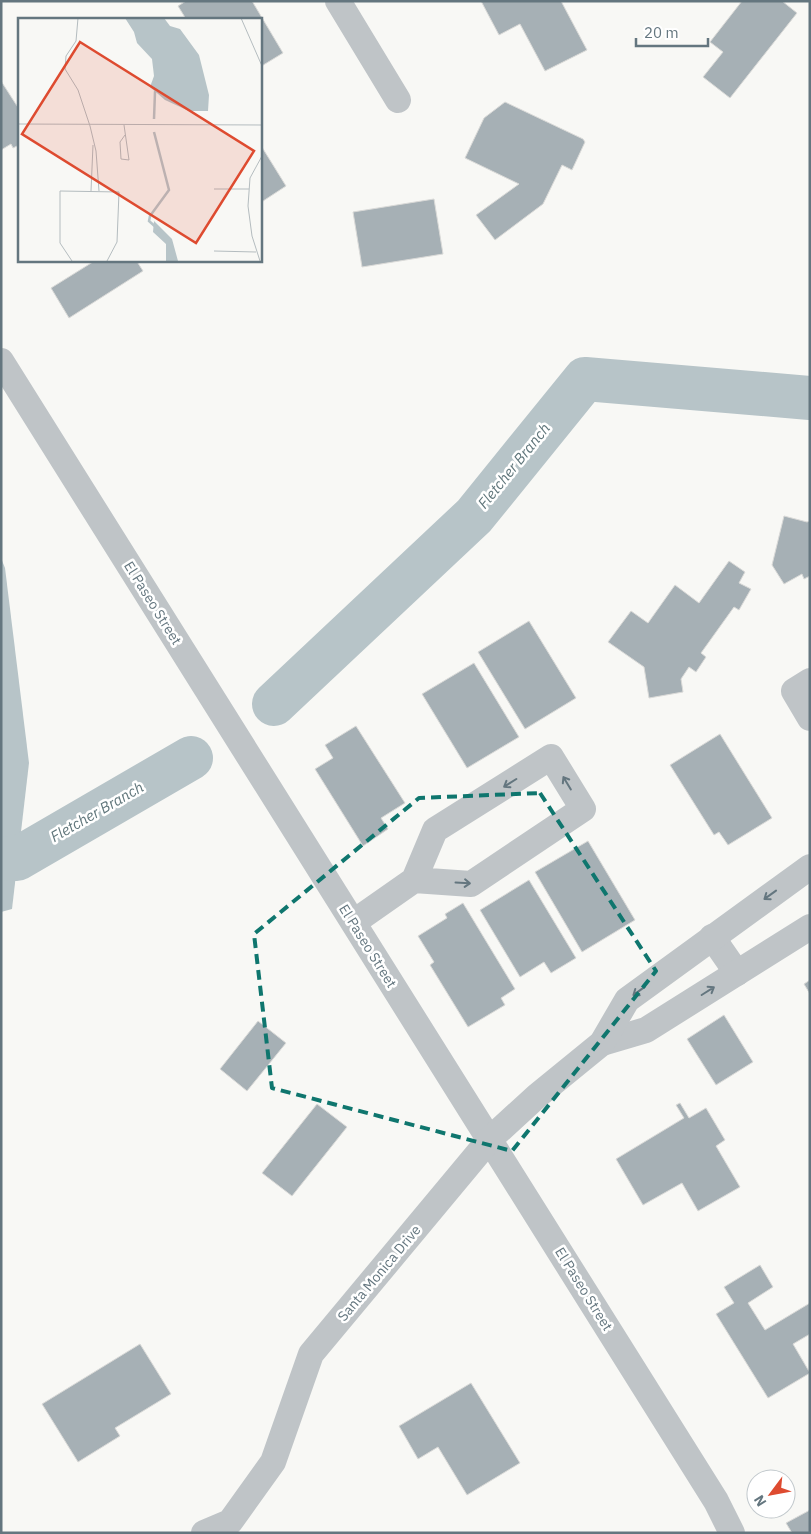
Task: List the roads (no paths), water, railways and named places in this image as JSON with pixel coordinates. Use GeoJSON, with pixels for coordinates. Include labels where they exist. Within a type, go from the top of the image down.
{"type":"FeatureCollection","features":[{"type":"Feature","properties":{"kind":"street"},"geometry":{"type":"LineString","coordinates":[[338,1],[398,100]]}},
{"type":"Feature","properties":{"kind":"street","name":"El Paseo Street"},"geometry":{"type":"LineString","coordinates":[[1,361],[716,1501],[732,1533]]}},
{"type":"Feature","properties":{"kind":"street"},"geometry":{"type":"LineString","coordinates":[[802,686],[810,718]]}},
{"type":"Feature","properties":{"kind":"street"},"geometry":{"type":"LineString","coordinates":[[354,922],[414,880],[435,830],[551,757],[582,809],[471,884],[414,880]]}},
{"type":"Feature","properties":{"kind":"street","name":"Santa Monica Drive"},"geometry":{"type":"LineString","coordinates":[[204,1533],[230,1522],[273,1462],[311,1354],[490,1139],[537,1096],[602,1043],[627,1000],[810,867]]}},
{"type":"Feature","properties":{"kind":"street","name":"Santa Monica Drive"},"geometry":{"type":"LineString","coordinates":[[602,1043],[646,1030],[810,927]]}},
{"type":"Feature","properties":{"kind":"street"},"geometry":{"type":"LineString","coordinates":[[712,937],[737,973]]}},
{"type":"Feature","properties":{"kind":"waterway","name":"Fletcher Branch"},"geometry":{"type":"LineString","coordinates":[[274,704],[474,516],[585,379],[810,398]]}},
{"type":"Feature","properties":{"kind":"waterway","name":"Fletcher Branch"},"geometry":{"type":"LineString","coordinates":[[1,858],[17,859],[191,758]]}}]}
